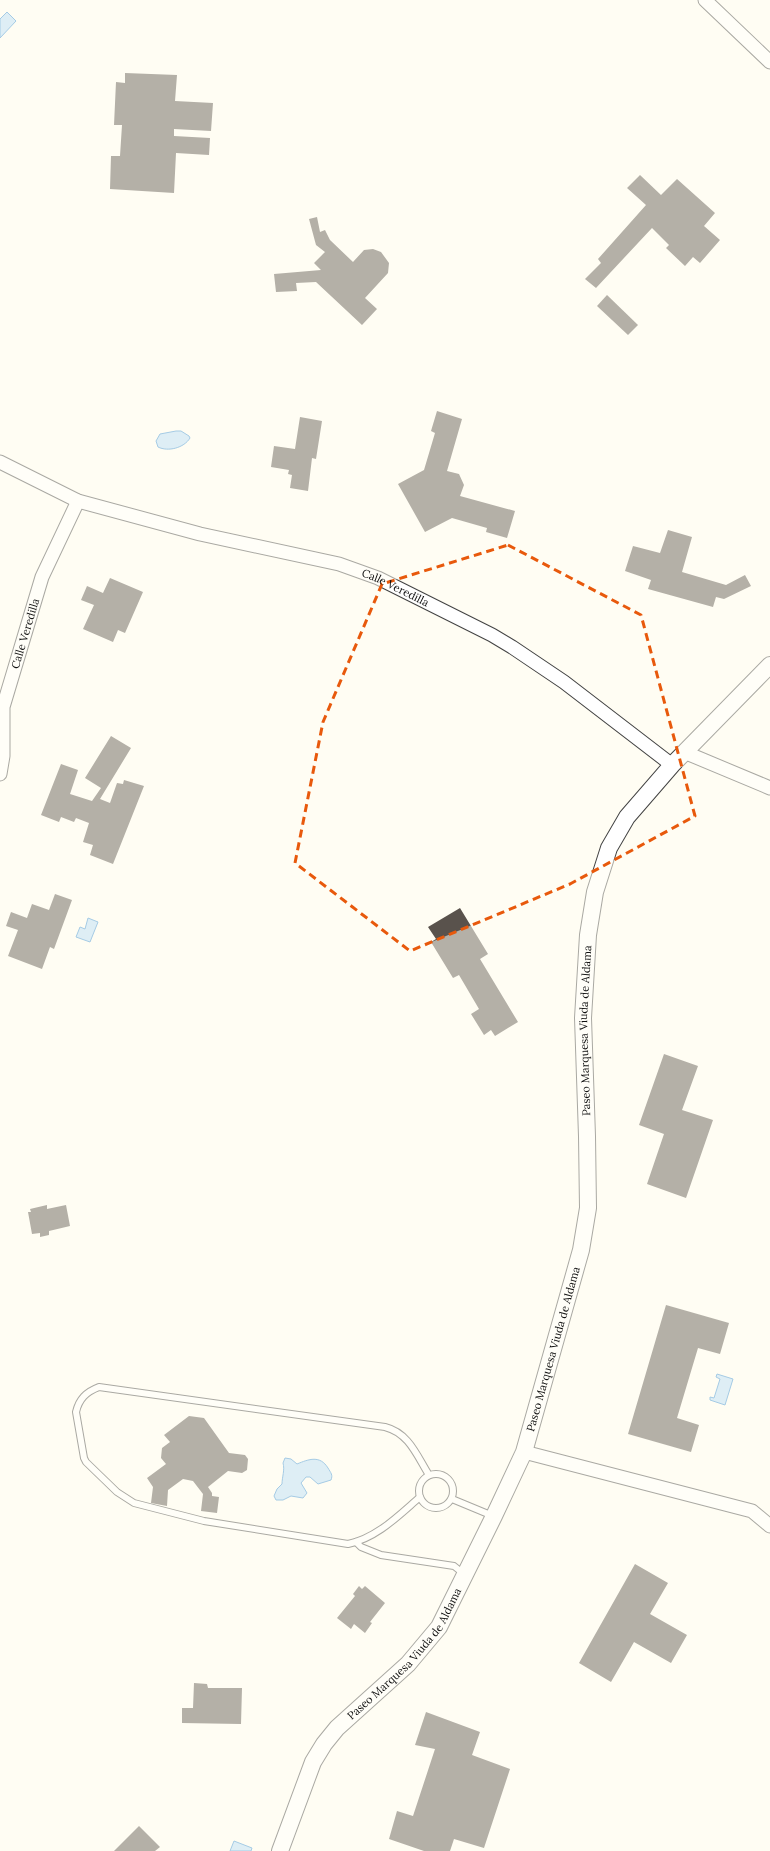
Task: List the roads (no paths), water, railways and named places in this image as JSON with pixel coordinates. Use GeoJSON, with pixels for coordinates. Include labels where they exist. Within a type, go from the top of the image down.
{"type":"FeatureCollection","features":[{"type":"Feature","properties":{"kind":"street"},"geometry":{"type":"LineString","coordinates":[[706,0],[770,62]]}},
{"type":"Feature","properties":{"kind":"street","name":"Calle Veredilla"},"geometry":{"type":"LineString","coordinates":[[0,462],[78,501],[200,534],[339,564],[378,578],[506,643],[564,682],[672,765]]}},
{"type":"Feature","properties":{"kind":"street","name":"Calle Veredilla"},"geometry":{"type":"LineString","coordinates":[[0,774],[3,756],[3,707],[42,577],[78,501]]}},
{"type":"Feature","properties":{"kind":"street","name":"Paseo Marquesa Viuda de Aldama"},"geometry":{"type":"LineString","coordinates":[[280,1851],[313,1762],[324,1744],[337,1728],[408,1664],[439,1627],[466,1575],[524,1452],[582,1250],[588,1208],[588,1136],[583,1018],[588,935],[595,892],[608,848],[627,817],[672,765],[770,665]]}},
{"type":"Feature","properties":{"kind":"street"},"geometry":{"type":"LineString","coordinates":[[684,752],[770,788]]}},
{"type":"Feature","properties":{"kind":"street"},"geometry":{"type":"LineString","coordinates":[[524,1452],[752,1511],[770,1526]]}},
{"type":"Feature","properties":{"kind":"lane"},"geometry":{"type":"LineString","coordinates":[[420,1497],[385,1526],[356,1542],[348,1544],[204,1521],[134,1503],[116,1492],[86,1462],[84,1458],[76,1412],[82,1398],[90,1391],[99,1387],[385,1427],[394,1430],[408,1441],[429,1475]]}},
{"type":"Feature","properties":{"kind":"lane"},"geometry":{"type":"LineString","coordinates":[[429,1475],[443,1475],[449,1479],[453,1492],[452,1499],[448,1504],[435,1508],[429,1506],[420,1497],[420,1484],[429,1475]]}},
{"type":"Feature","properties":{"kind":"lane"},"geometry":{"type":"LineString","coordinates":[[452,1499],[494,1516]]}},
{"type":"Feature","properties":{"kind":"lane"},"geometry":{"type":"LineString","coordinates":[[356,1542],[361,1548],[381,1554],[454,1566],[466,1575]]}},
{"type":"Feature","properties":{"kind":"water"},"geometry":{"type":"Polygon","coordinates":[[[7,12],[16,21],[0,38],[0,19],[7,12]]]}},
{"type":"Feature","properties":{"kind":"water"},"geometry":{"type":"Polygon","coordinates":[[[181,431],[190,438],[180,447],[166,449],[158,447],[156,441],[160,434],[181,431]]]}},
{"type":"Feature","properties":{"kind":"water"},"geometry":{"type":"Polygon","coordinates":[[[88,918],[98,922],[90,942],[76,937],[80,927],[85,929],[88,918]]]}},
{"type":"Feature","properties":{"kind":"water"},"geometry":{"type":"Polygon","coordinates":[[[717,1374],[733,1379],[725,1405],[710,1400],[710,1397],[714,1398],[720,1379],[716,1377],[717,1374]]]}},
{"type":"Feature","properties":{"kind":"water"},"geometry":{"type":"Polygon","coordinates":[[[285,1458],[291,1459],[297,1464],[314,1459],[321,1461],[331,1473],[331,1480],[318,1484],[310,1477],[306,1477],[301,1483],[307,1493],[303,1498],[291,1496],[283,1500],[276,1500],[274,1496],[277,1489],[282,1484],[284,1468],[283,1463],[285,1458]]]}},
{"type":"Feature","properties":{"kind":"water"},"geometry":{"type":"Polygon","coordinates":[[[234,1841],[252,1848],[251,1851],[230,1851],[234,1841]]]}}]}
